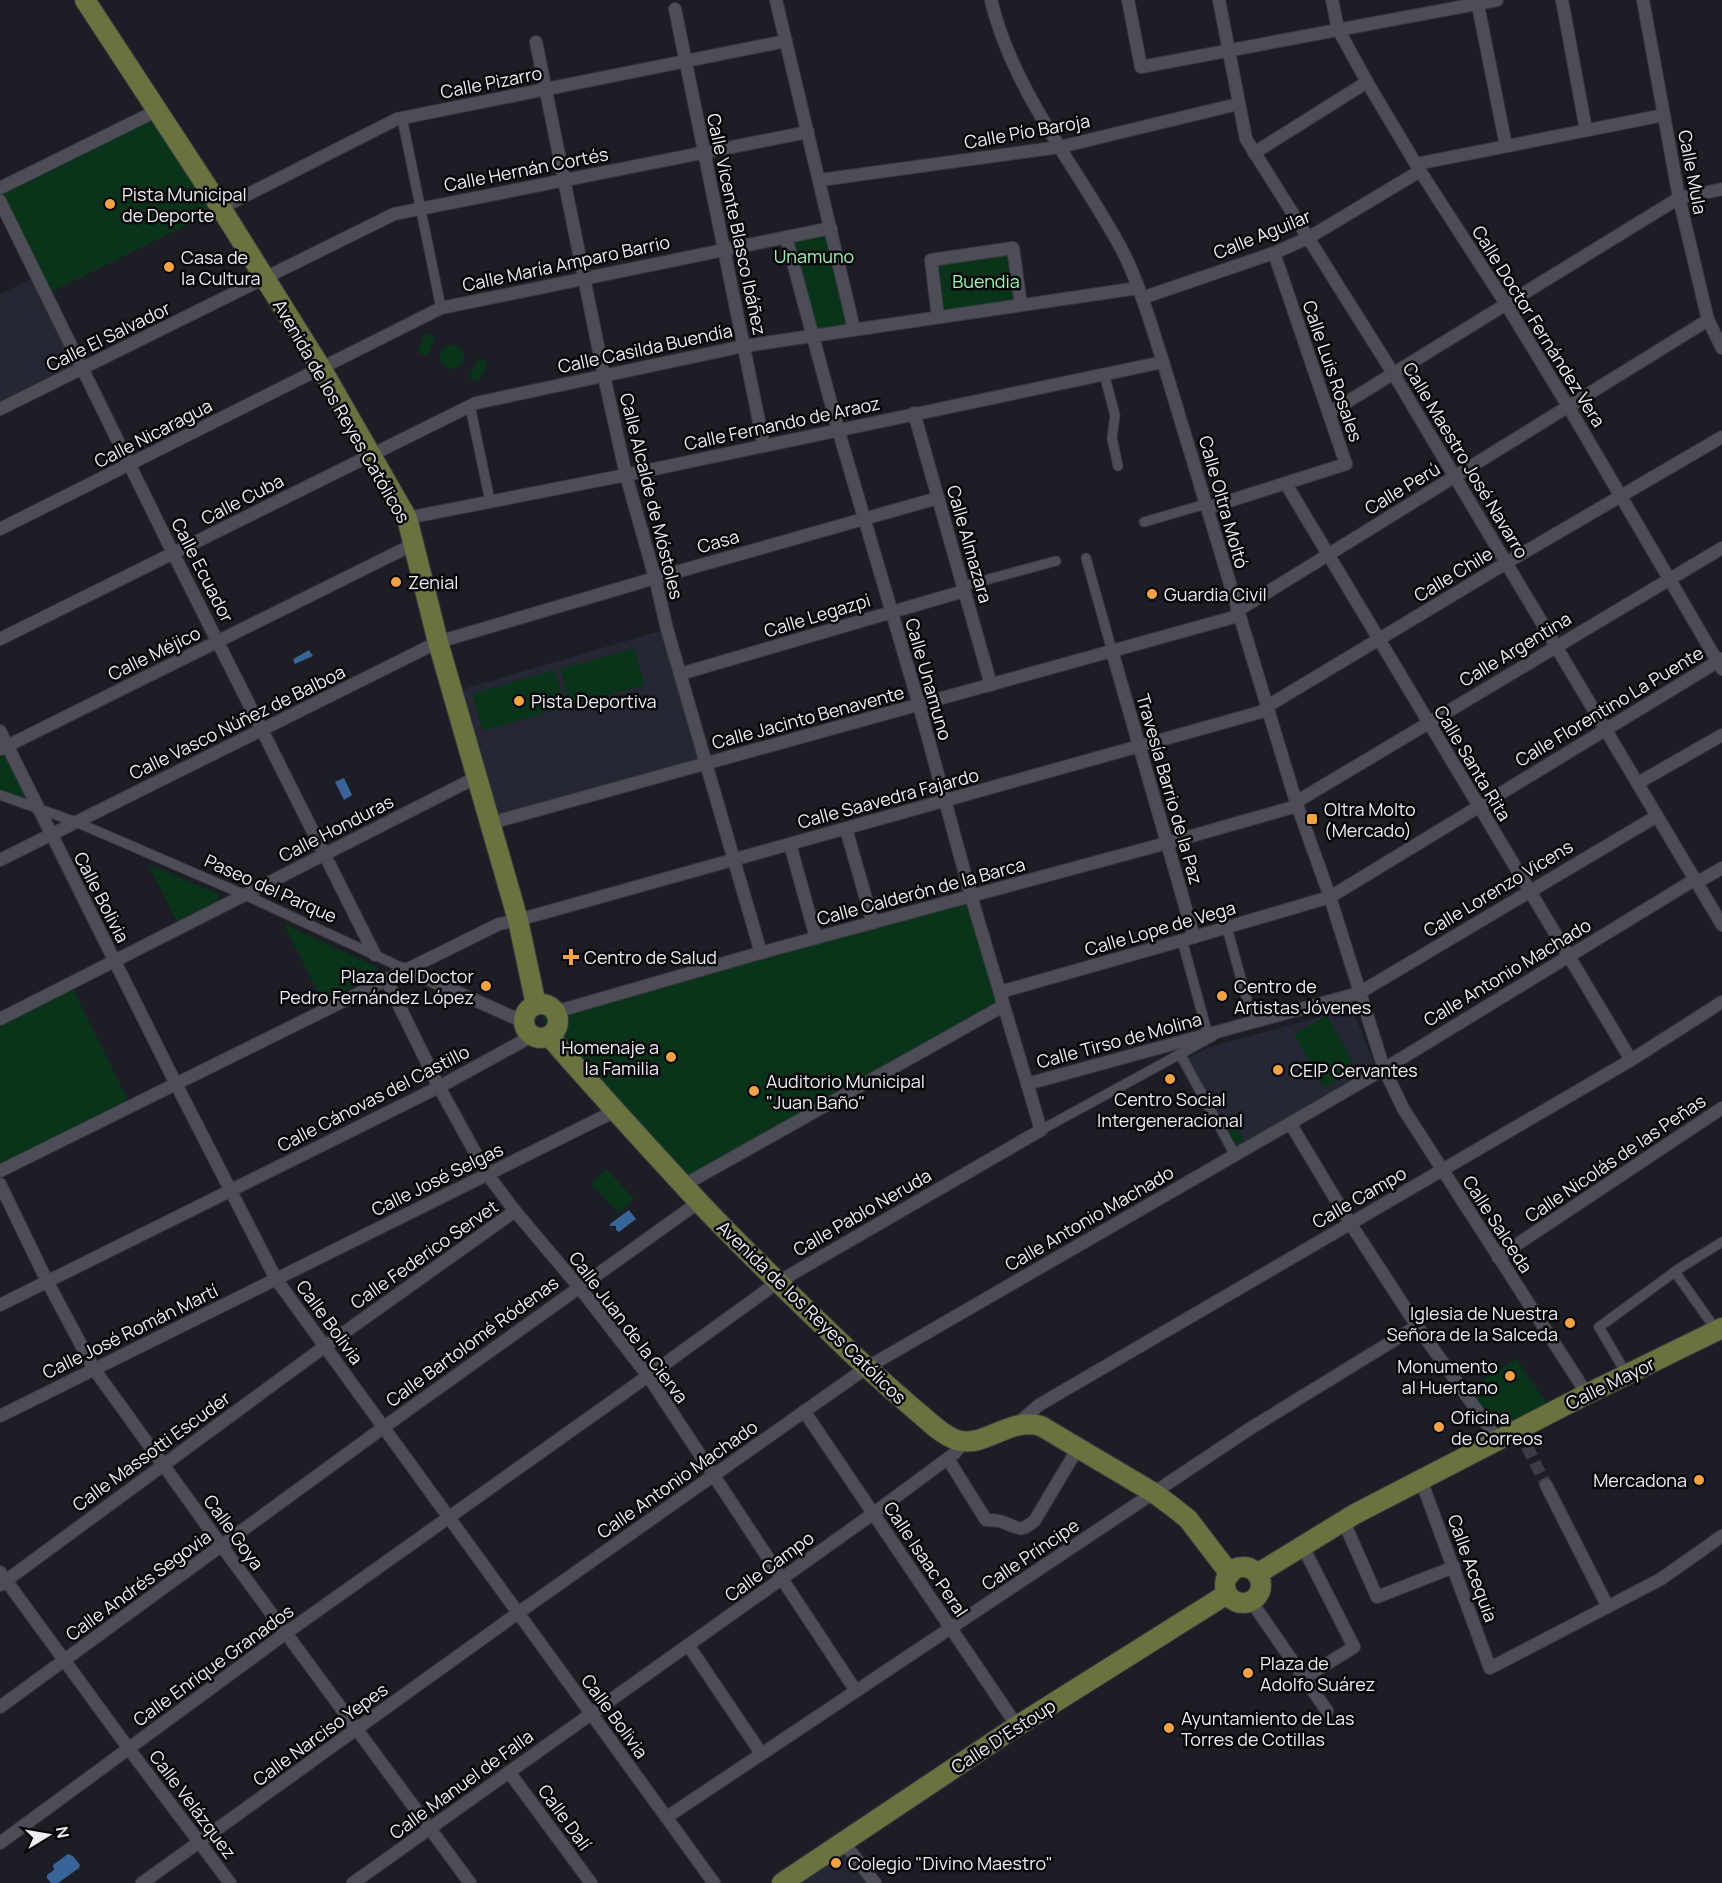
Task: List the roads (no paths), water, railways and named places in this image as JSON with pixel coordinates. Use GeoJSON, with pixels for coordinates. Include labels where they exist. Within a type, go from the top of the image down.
{"type":"FeatureCollection","features":[{"type":"Feature","properties":{"kind":"main road","name":"Avenida de los Reyes Católicos"},"geometry":{"type":"LineString","coordinates":[[85,0],[221,208],[321,368],[407,518],[438,642],[518,920],[536,1005]]}},
{"type":"Feature","properties":{"kind":"main road"},"geometry":{"type":"LineString","coordinates":[[536,1005],[547,1005],[555,1012],[558,1023],[553,1033],[535,1032],[527,1011],[536,1005]]}},
{"type":"Feature","properties":{"kind":"main road","name":"Avenida de los Reyes Católicos"},"geometry":{"type":"LineString","coordinates":[[535,1032],[615,1110],[699,1202],[866,1368],[938,1429],[953,1439],[963,1442]]}},
{"type":"Feature","properties":{"kind":"main road","name":"Calle Mayor"},"geometry":{"type":"LineString","coordinates":[[1257,1574],[1344,1520],[1587,1394],[1719,1329]]}},
{"type":"Feature","properties":{"kind":"main road"},"geometry":{"type":"LineString","coordinates":[[963,1442],[978,1440],[1030,1422],[1041,1426],[1154,1493],[1188,1519],[1230,1574]]}},
{"type":"Feature","properties":{"kind":"main road"},"geometry":{"type":"LineString","coordinates":[[1242,1568],[1252,1570],[1257,1574],[1260,1579],[1260,1591],[1251,1601],[1236,1602],[1227,1594],[1226,1582],[1230,1574],[1242,1568]]}},
{"type":"Feature","properties":{"kind":"main road","name":"Calle D'Estoup"},"geometry":{"type":"LineString","coordinates":[[782,1883],[1017,1726],[1227,1594]]}},
{"type":"Feature","properties":{"kind":"street"},"geometry":{"type":"LineString","coordinates":[[776,0],[854,329]]}},
{"type":"Feature","properties":{"kind":"street","name":"Calle Oltra Moltó"},"geometry":{"type":"LineString","coordinates":[[991,0],[997,24],[1027,91],[1123,251],[1140,293],[1207,506],[1296,804],[1330,897],[1384,1069]]}},
{"type":"Feature","properties":{"kind":"street"},"geometry":{"type":"LineString","coordinates":[[1128,0],[1141,67],[1497,0]]}},
{"type":"Feature","properties":{"kind":"street","name":"Calle Maestro José Navarro"},"geometry":{"type":"LineString","coordinates":[[1219,0],[1246,139],[1393,373],[1722,925]]}},
{"type":"Feature","properties":{"kind":"street","name":"Calle Doctor Fernández Vera"},"geometry":{"type":"LineString","coordinates":[[1332,0],[1338,29],[1367,82],[1418,167],[1506,304],[1721,663]]}},
{"type":"Feature","properties":{"kind":"street"},"geometry":{"type":"LineString","coordinates":[[1562,0],[1586,130]]}},
{"type":"Feature","properties":{"kind":"street","name":"Calle Mula"},"geometry":{"type":"LineString","coordinates":[[1643,0],[1679,198],[1708,320],[1722,348]]}},
{"type":"Feature","properties":{"kind":"street"},"geometry":{"type":"LineString","coordinates":[[1478,2],[1506,146]]}},
{"type":"Feature","properties":{"kind":"street","name":"Calle Vicente Blasco Ibáñez"},"geometry":{"type":"LineString","coordinates":[[675,9],[764,446]]}},
{"type":"Feature","properties":{"kind":"street","name":"Calle Pizarro"},"geometry":{"type":"LineString","coordinates":[[221,208],[402,118],[786,40]]}},
{"type":"Feature","properties":{"kind":"street","name":"Calle Alcalde de Móstoles"},"geometry":{"type":"LineString","coordinates":[[536,42],[626,474],[680,674],[761,953]]}},
{"type":"Feature","properties":{"kind":"street"},"geometry":{"type":"LineString","coordinates":[[1254,153],[1367,82]]}},
{"type":"Feature","properties":{"kind":"street","name":"Calle Pío Baroja"},"geometry":{"type":"LineString","coordinates":[[819,180],[1060,147],[1238,104]]}},
{"type":"Feature","properties":{"kind":"street"},"geometry":{"type":"LineString","coordinates":[[0,188],[158,110]]}},
{"type":"Feature","properties":{"kind":"street","name":"Calle Aguilar"},"geometry":{"type":"LineString","coordinates":[[1140,293],[1274,253],[1308,238],[1418,167],[1506,146],[1664,115]]}},
{"type":"Feature","properties":{"kind":"street"},"geometry":{"type":"LineString","coordinates":[[402,118],[441,308]]}},
{"type":"Feature","properties":{"kind":"street","name":"Calle Hernán Cortés"},"geometry":{"type":"LineString","coordinates":[[265,278],[394,214],[808,132]]}},
{"type":"Feature","properties":{"kind":"street"},"geometry":{"type":"LineString","coordinates":[[1329,412],[1679,198],[1722,189]]}},
{"type":"Feature","properties":{"kind":"street","name":"Calle Ecuador"},"geometry":{"type":"LineString","coordinates":[[0,201],[129,465],[375,955]]}},
{"type":"Feature","properties":{"kind":"street","name":"Calle María Amparo Barrio"},"geometry":{"type":"LineString","coordinates":[[321,368],[441,308],[831,228]]}},
{"type":"Feature","properties":{"kind":"street","name":"Calle Unamuno"},"geometry":{"type":"LineString","coordinates":[[786,237],[838,429],[919,705],[971,896],[1041,1130]]}},
{"type":"Feature","properties":{"kind":"street"},"geometry":{"type":"LineString","coordinates":[[938,316],[931,260],[1013,248],[1021,305]]}},
{"type":"Feature","properties":{"kind":"street","name":"Calle Luis Rosales"},"geometry":{"type":"LineString","coordinates":[[1207,506],[1346,464],[1274,253]]}},
{"type":"Feature","properties":{"kind":"street","name":"Calle El Salvador"},"geometry":{"type":"LineString","coordinates":[[0,409],[265,278]]}},
{"type":"Feature","properties":{"kind":"street","name":"Calle Casilda Buendía"},"geometry":{"type":"LineString","coordinates":[[371,454],[476,403],[744,346],[938,316],[1140,293]]}},
{"type":"Feature","properties":{"kind":"street","name":"Calle Perú"},"geometry":{"type":"LineString","coordinates":[[1238,614],[1327,554],[1708,320]]}},
{"type":"Feature","properties":{"kind":"street","name":"Calle Fernando de Araoz"},"geometry":{"type":"LineString","coordinates":[[407,518],[1163,362]]}},
{"type":"Feature","properties":{"kind":"street","name":"Calle Nicaragua"},"geometry":{"type":"LineString","coordinates":[[0,528],[321,368]]}},
{"type":"Feature","properties":{"kind":"street"},"geometry":{"type":"LineString","coordinates":[[1104,374],[1115,415],[1112,438],[1118,466]]}},
{"type":"Feature","properties":{"kind":"street"},"geometry":{"type":"LineString","coordinates":[[470,406],[490,501]]}},
{"type":"Feature","properties":{"kind":"street","name":"Calle Almazara"},"geometry":{"type":"LineString","coordinates":[[914,413],[991,685]]}},
{"type":"Feature","properties":{"kind":"street","name":"Calle Chile"},"geometry":{"type":"LineString","coordinates":[[1267,709],[1506,563],[1722,437]]}},
{"type":"Feature","properties":{"kind":"street","name":"Calle Cuba"},"geometry":{"type":"LineString","coordinates":[[0,639],[371,454]]}},
{"type":"Feature","properties":{"kind":"street","name":"Calle Santa Rita"},"geometry":{"type":"LineString","coordinates":[[1286,484],[1631,1060]]}},
{"type":"Feature","properties":{"kind":"street","name":"Casa"},"geometry":{"type":"LineString","coordinates":[[438,642],[938,498]]}},
{"type":"Feature","properties":{"kind":"street"},"geometry":{"type":"LineString","coordinates":[[1144,522],[1207,506]]}},
{"type":"Feature","properties":{"kind":"street","name":"Calle Méjico"},"geometry":{"type":"LineString","coordinates":[[4,748],[414,544]]}},
{"type":"Feature","properties":{"kind":"street","name":"Calle Argentina"},"geometry":{"type":"LineString","coordinates":[[1296,804],[1428,722],[1722,548]]}},
{"type":"Feature","properties":{"kind":"street"},"geometry":{"type":"LineString","coordinates":[[1086,558],[1112,651]]}},
{"type":"Feature","properties":{"kind":"street"},"geometry":{"type":"LineString","coordinates":[[964,588],[1056,561]]}},
{"type":"Feature","properties":{"kind":"street","name":"Calle Legazpi"},"geometry":{"type":"LineString","coordinates":[[680,674],[891,612],[964,588]]}},
{"type":"Feature","properties":{"kind":"street","name":"Calle Jacinto Benavente"},"geometry":{"type":"LineString","coordinates":[[491,823],[991,685],[1238,614]]}},
{"type":"Feature","properties":{"kind":"street","name":"Calle Vasco Núñez de Balboa"},"geometry":{"type":"LineString","coordinates":[[0,860],[438,642]]}},
{"type":"Feature","properties":{"kind":"street","name":"Travesía Barrio de la Paz"},"geometry":{"type":"LineString","coordinates":[[1112,651],[1167,843],[1188,939]]}},
{"type":"Feature","properties":{"kind":"street","name":"Calle Florentino La Puente"},"geometry":{"type":"LineString","coordinates":[[1330,897],[1605,729],[1721,663]]}},
{"type":"Feature","properties":{"kind":"street","name":"Calle Saavedra Fajardo"},"geometry":{"type":"LineString","coordinates":[[0,1171],[499,924],[846,829],[1267,709]]}},
{"type":"Feature","properties":{"kind":"street","name":"Calle Bolivia"},"geometry":{"type":"LineString","coordinates":[[0,732],[4,748],[51,834],[276,1279],[714,1883]]}},
{"type":"Feature","properties":{"kind":"street"},"geometry":{"type":"LineString","coordinates":[[1638,783],[1722,735]]}},
{"type":"Feature","properties":{"kind":"street","name":"Calle Honduras"},"geometry":{"type":"LineString","coordinates":[[0,1019],[477,777]]}},
{"type":"Feature","properties":{"kind":"street","name":"Paseo del Parque"},"geometry":{"type":"LineString","coordinates":[[0,795],[76,822],[245,895],[535,1032]]}},
{"type":"Feature","properties":{"kind":"street","name":"Calle Calderón de la Barca"},"geometry":{"type":"LineString","coordinates":[[555,1012],[761,953],[1167,843],[1296,804]]}},
{"type":"Feature","properties":{"kind":"street","name":"Calle Lorenzo Vicens"},"geometry":{"type":"LineString","coordinates":[[1359,993],[1657,816]]}},
{"type":"Feature","properties":{"kind":"street"},"geometry":{"type":"LineString","coordinates":[[846,829],[873,923]]}},
{"type":"Feature","properties":{"kind":"street"},"geometry":{"type":"LineString","coordinates":[[790,844],[816,938]]}},
{"type":"Feature","properties":{"kind":"street","name":"Calle Antonio Machado"},"geometry":{"type":"LineString","coordinates":[[518,1613],[866,1368],[1384,1069],[1569,955],[1722,868]]}},
{"type":"Feature","properties":{"kind":"street","name":"Calle Lope de Vega"},"geometry":{"type":"LineString","coordinates":[[1000,992],[1330,897]]}},
{"type":"Feature","properties":{"kind":"street"},"geometry":{"type":"LineString","coordinates":[[1227,928],[1253,1022]]}},
{"type":"Feature","properties":{"kind":"street"},"geometry":{"type":"LineString","coordinates":[[1188,939],[1208,1035]]}},
{"type":"Feature","properties":{"kind":"street","name":"Calle Juan de la Cierva"},"geometry":{"type":"LineString","coordinates":[[386,979],[439,1087],[487,1174],[648,1376],[855,1691]]}},
{"type":"Feature","properties":{"kind":"street","name":"Calle Tirso de Molina"},"geometry":{"type":"LineString","coordinates":[[1027,1084],[1359,993]]}},
{"type":"Feature","properties":{"kind":"street","name":"Calle Campo"},"geometry":{"type":"LineString","coordinates":[[1016,1425],[1039,1405],[1631,1060],[1722,1002]]}},
{"type":"Feature","properties":{"kind":"street"},"geometry":{"type":"LineString","coordinates":[[684,1185],[1003,1005]]}},
{"type":"Feature","properties":{"kind":"street","name":"Calle Pablo Neruda"},"geometry":{"type":"LineString","coordinates":[[448,1516],[778,1282],[1041,1130],[1224,1030]]}},
{"type":"Feature","properties":{"kind":"street","name":"Calle Cánovas del Castillo"},"geometry":{"type":"LineString","coordinates":[[0,1305],[439,1087],[535,1032]]}},
{"type":"Feature","properties":{"kind":"street"},"geometry":{"type":"LineString","coordinates":[[1180,1054],[1235,1155]]}},
{"type":"Feature","properties":{"kind":"street","name":"Calle Salceda"},"geometry":{"type":"LineString","coordinates":[[1384,1069],[1403,1109],[1587,1394]]}},
{"type":"Feature","properties":{"kind":"street","name":"Calle Nicolás de las Peñas"},"geometry":{"type":"LineString","coordinates":[[1498,1257],[1722,1108]]}},
{"type":"Feature","properties":{"kind":"street","name":"Calle José Selgas"},"geometry":{"type":"LineString","coordinates":[[276,1279],[615,1110]]}},
{"type":"Feature","properties":{"kind":"street"},"geometry":{"type":"LineString","coordinates":[[1290,1123],[1350,1223],[1417,1326],[1498,1440]]}},
{"type":"Feature","properties":{"kind":"street","name":"Calle Goya"},"geometry":{"type":"LineString","coordinates":[[0,1184],[47,1281],[94,1369],[470,1883]]}},
{"type":"Feature","properties":{"kind":"street","name":"Calle Bartolomé Ródenas"},"geometry":{"type":"LineString","coordinates":[[384,1427],[699,1202]]}},
{"type":"Feature","properties":{"kind":"street","name":"Calle Federico Servet"},"geometry":{"type":"LineString","coordinates":[[324,1347],[515,1211]]}},
{"type":"Feature","properties":{"kind":"street"},"geometry":{"type":"LineString","coordinates":[[1627,1375],[1599,1327],[1675,1272],[1722,1242]]}},
{"type":"Feature","properties":{"kind":"street"},"geometry":{"type":"LineString","coordinates":[[1675,1272],[1719,1329]]}},
{"type":"Feature","properties":{"kind":"street","name":"Calle José Román Martí"},"geometry":{"type":"LineString","coordinates":[[0,1416],[276,1279]]}},
{"type":"Feature","properties":{"kind":"street","name":"Calle Príncipe"},"geometry":{"type":"LineString","coordinates":[[667,1816],[1251,1428],[1417,1326]]}},
{"type":"Feature","properties":{"kind":"street","name":"Calle Massotti Escuder"},"geometry":{"type":"LineString","coordinates":[[2,1579],[324,1347]]}},
{"type":"Feature","properties":{"kind":"street","name":"Calle Isaac Peral"},"geometry":{"type":"LineString","coordinates":[[804,1411],[1017,1726]]}},
{"type":"Feature","properties":{"kind":"street","name":"Calle Andrés Segovia"},"geometry":{"type":"LineString","coordinates":[[0,1707],[384,1427]]}},
{"type":"Feature","properties":{"kind":"street","name":"Calle Campo"},"geometry":{"type":"LineString","coordinates":[[590,1713],[874,1513],[948,1459],[963,1442]]}},
{"type":"Feature","properties":{"kind":"street"},"geometry":{"type":"LineString","coordinates":[[948,1459],[986,1520],[1003,1521],[1018,1529],[1027,1527],[1035,1520],[1078,1448]]}},
{"type":"Feature","properties":{"kind":"street","name":"Calle Acequia"},"geometry":{"type":"LineString","coordinates":[[1421,1480],[1490,1668],[1608,1607]]}},
{"type":"Feature","properties":{"kind":"street"},"geometry":{"type":"LineString","coordinates":[[1546,1485],[1608,1607],[1661,1579],[1722,1536]]}},
{"type":"Feature","properties":{"kind":"street","name":"Calle Enrique Granados"},"geometry":{"type":"LineString","coordinates":[[0,1843],[448,1516]]}},
{"type":"Feature","properties":{"kind":"street"},"geometry":{"type":"LineString","coordinates":[[1344,1520],[1377,1597],[1454,1567]]}},
{"type":"Feature","properties":{"kind":"street"},"geometry":{"type":"LineString","coordinates":[[1302,1545],[1354,1647],[1304,1678]]}},
{"type":"Feature","properties":{"kind":"street","name":"Calle Velázquez"},"geometry":{"type":"LineString","coordinates":[[2,1579],[66,1660],[129,1749],[230,1883]]}},
{"type":"Feature","properties":{"kind":"street"},"geometry":{"type":"LineString","coordinates":[[1251,1601],[1327,1711]]}},
{"type":"Feature","properties":{"kind":"street","name":"Calle Narciso Yepes"},"geometry":{"type":"LineString","coordinates":[[142,1883],[518,1613]]}},
{"type":"Feature","properties":{"kind":"street"},"geometry":{"type":"LineString","coordinates":[[688,1645],[761,1753]]}},
{"type":"Feature","properties":{"kind":"street","name":"Calle Manuel de Falla"},"geometry":{"type":"LineString","coordinates":[[354,1883],[590,1713]]}},
{"type":"Feature","properties":{"kind":"street","name":"Calle Dalí"},"geometry":{"type":"LineString","coordinates":[[509,1772],[591,1883]]}},
{"type":"Feature","properties":{"kind":"street"},"geometry":{"type":"LineString","coordinates":[[843,1842],[874,1883]]}},
{"type":"Feature","properties":{"kind":"water"},"geometry":{"type":"Polygon","coordinates":[[[309,650],[313,656],[295,664],[293,660],[295,658],[309,650]]]}},
{"type":"Feature","properties":{"kind":"water"},"geometry":{"type":"Polygon","coordinates":[[[344,778],[352,795],[344,800],[335,782],[344,778]]]}},
{"type":"Feature","properties":{"kind":"water"},"geometry":{"type":"Polygon","coordinates":[[[629,1210],[636,1219],[619,1232],[616,1226],[610,1226],[610,1224],[629,1210]]]}},
{"type":"Feature","properties":{"kind":"water"},"geometry":{"type":"Polygon","coordinates":[[[68,1854],[73,1856],[80,1865],[79,1868],[58,1883],[51,1883],[47,1875],[54,1870],[53,1865],[68,1854]]]}},
{"type":"Feature","properties":{"kind":"tunnel"},"geometry":{"type":"LineString","coordinates":[[1519,1430],[1546,1485]]}},
{"type":"Feature","properties":{"kind":"place","name":"Pista Municipal de Deporte"},"geometry":{"type":"Point","coordinates":[110,204]}},
{"type":"Feature","properties":{"kind":"place","name":"Casa de la Cultura"},"geometry":{"type":"Point","coordinates":[169,267]}},
{"type":"Feature","properties":{"kind":"place","name":"Zenial"},"geometry":{"type":"Point","coordinates":[396,582]}},
{"type":"Feature","properties":{"kind":"place","name":"Guardia Civil"},"geometry":{"type":"Point","coordinates":[1152,594]}},
{"type":"Feature","properties":{"kind":"place","name":"Pista Deportiva"},"geometry":{"type":"Point","coordinates":[519,701]}},
{"type":"Feature","properties":{"kind":"place","name":"Oltra Molto (Mercado)"},"geometry":{"type":"Point","coordinates":[1312,819]}},
{"type":"Feature","properties":{"kind":"place","name":"Centro de Salud"},"geometry":{"type":"Point","coordinates":[571,957]}},
{"type":"Feature","properties":{"kind":"place","name":"Plaza del Doctor Pedro Fernández López"},"geometry":{"type":"Point","coordinates":[486,986]}},
{"type":"Feature","properties":{"kind":"place","name":"Centro de Artistas Jóvenes"},"geometry":{"type":"Point","coordinates":[1222,996]}},
{"type":"Feature","properties":{"kind":"place","name":"Homenaje a la Familia"},"geometry":{"type":"Point","coordinates":[671,1057]}},
{"type":"Feature","properties":{"kind":"place","name":"CEIP Cervantes"},"geometry":{"type":"Point","coordinates":[1278,1070]}},
{"type":"Feature","properties":{"kind":"place","name":"Centro Social Intergeneracional"},"geometry":{"type":"Point","coordinates":[1170,1079]}},
{"type":"Feature","properties":{"kind":"place","name":"Auditorio Municipal \"Juan Baño\""},"geometry":{"type":"Point","coordinates":[754,1091]}},
{"type":"Feature","properties":{"kind":"place","name":"Iglesia de Nuestra Señora de la Salceda"},"geometry":{"type":"Point","coordinates":[1570,1323]}},
{"type":"Feature","properties":{"kind":"place","name":"Monumento al Huertano"},"geometry":{"type":"Point","coordinates":[1510,1376]}},
{"type":"Feature","properties":{"kind":"place","name":"Oficina de Correos"},"geometry":{"type":"Point","coordinates":[1439,1427]}},
{"type":"Feature","properties":{"kind":"place","name":"Mercadona"},"geometry":{"type":"Point","coordinates":[1699,1480]}},
{"type":"Feature","properties":{"kind":"place","name":"Plaza de Adolfo Suárez"},"geometry":{"type":"Point","coordinates":[1248,1673]}},
{"type":"Feature","properties":{"kind":"place","name":"Ayuntamiento de Las Torres de Cotillas"},"geometry":{"type":"Point","coordinates":[1169,1728]}},
{"type":"Feature","properties":{"kind":"place","name":"Colegio \"Divino Maestro\""},"geometry":{"type":"Point","coordinates":[836,1863]}},
{"type":"Feature","properties":{"kind":"park label","name":"Unamuno"},"geometry":{"type":"Point","coordinates":[814,256]}},
{"type":"Feature","properties":{"kind":"park label","name":"Buendia"},"geometry":{"type":"Point","coordinates":[986,281]}}]}
